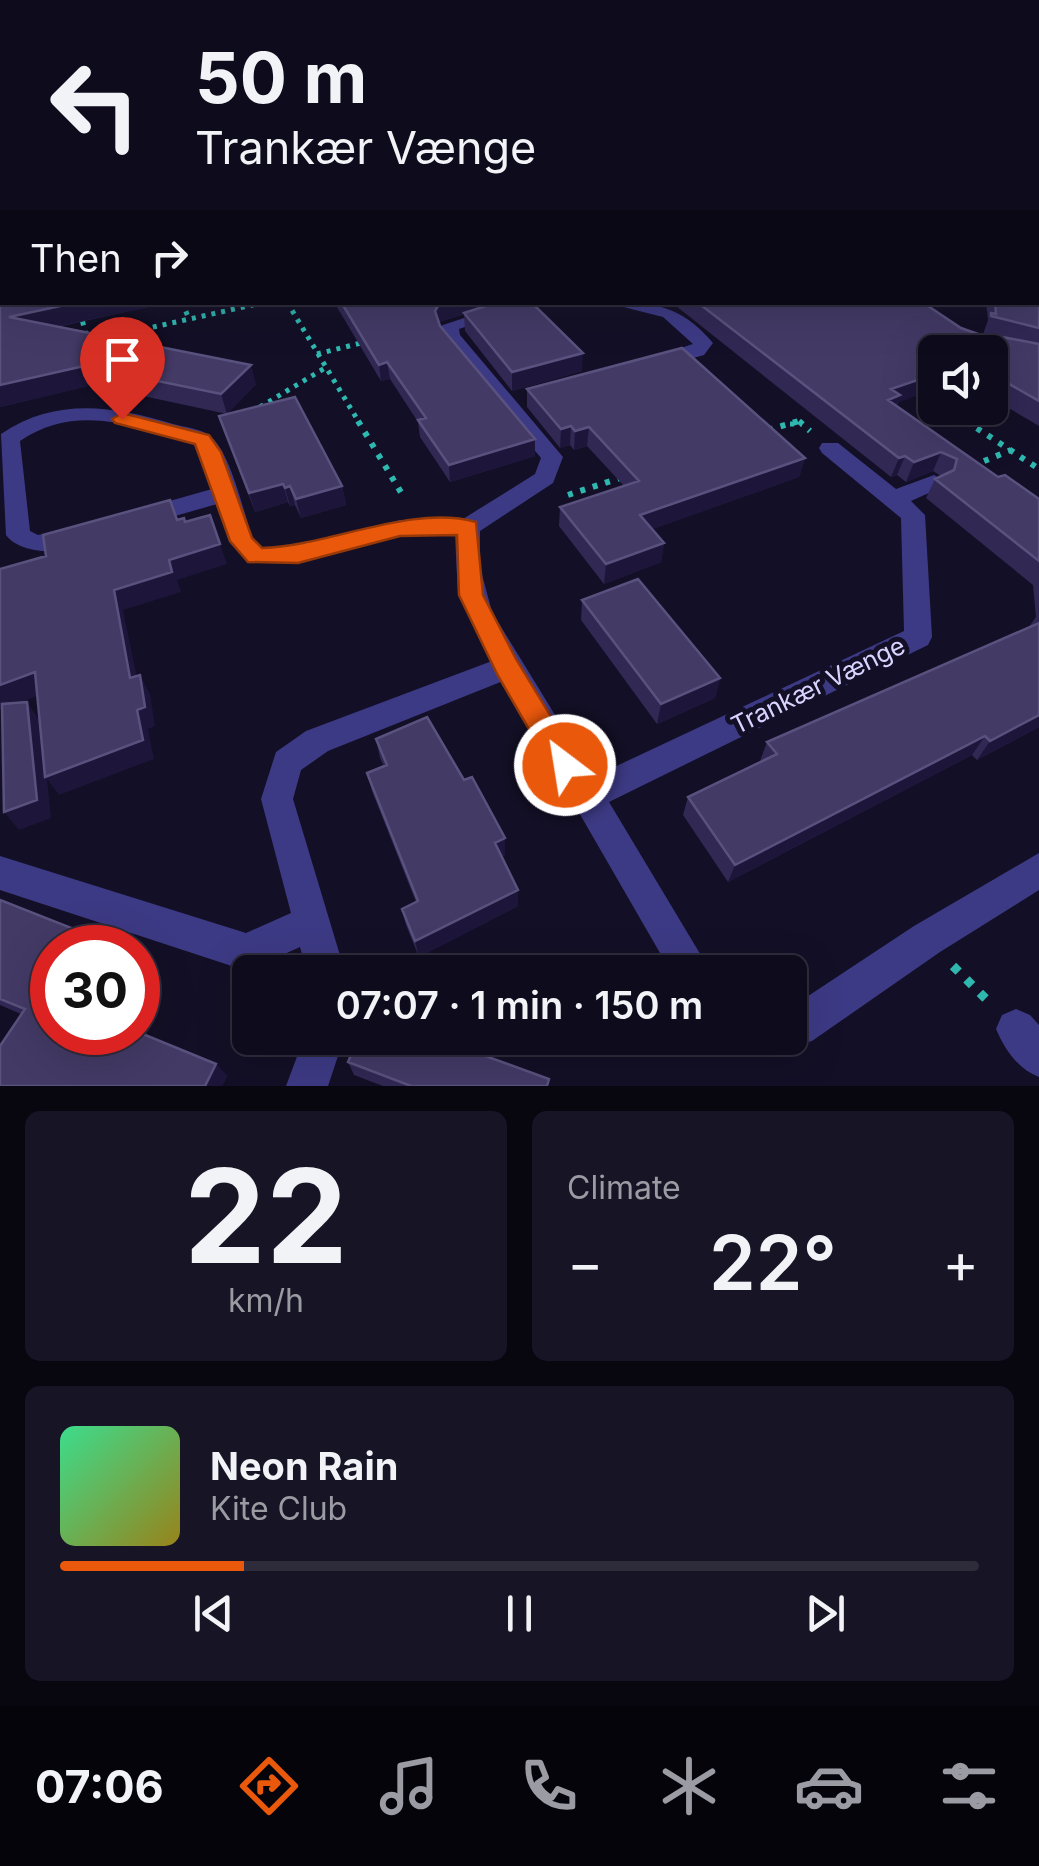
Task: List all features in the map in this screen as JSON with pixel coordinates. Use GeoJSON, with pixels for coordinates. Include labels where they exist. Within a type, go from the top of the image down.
{"type":"FeatureCollection","features":[{"type":"Feature","properties":{"kind":"street"},"geometry":{"type":"LineString","coordinates":[[222,494],[61,542],[35,544],[18,536],[9,439],[28,422],[67,412],[94,412],[204,442],[242,541],[256,556],[298,555],[379,532],[417,526],[468,527],[545,478],[552,458],[516,400],[451,336],[449,326],[522,305]]}},
{"type":"Feature","properties":{"kind":"street"},"geometry":{"type":"LineString","coordinates":[[627,305],[668,313],[704,343],[698,351],[640,366]]}},
{"type":"Feature","properties":{"kind":"street","name":"Trankær Vænge"},"geometry":{"type":"LineString","coordinates":[[584,798],[918,637],[913,515],[830,448]]}},
{"type":"Feature","properties":{"kind":"street"},"geometry":{"type":"LineString","coordinates":[[894,499],[934,482]]}},
{"type":"Feature","properties":{"kind":"street"},"geometry":{"type":"LineString","coordinates":[[468,527],[471,595],[507,667],[681,955]]}},
{"type":"Feature","properties":{"kind":"street"},"geometry":{"type":"LineString","coordinates":[[320,955],[277,799],[286,762],[317,741],[507,667]]}},
{"type":"Feature","properties":{"kind":"street"},"geometry":{"type":"LineString","coordinates":[[807,1021],[927,939],[1039,870]]}},
{"type":"Feature","properties":{"kind":"street"},"geometry":{"type":"LineString","coordinates":[[0,874],[247,952],[309,924]]}},
{"type":"Feature","properties":{"kind":"street"},"geometry":{"type":"LineString","coordinates":[[307,1086],[318,1055]]}},
{"type":"Feature","properties":{"kind":"path"},"geometry":{"type":"LineString","coordinates":[[79,305],[87,342],[252,305]]}},
{"type":"Feature","properties":{"kind":"path"},"geometry":{"type":"LineString","coordinates":[[183,305],[189,319]]}},
{"type":"Feature","properties":{"kind":"path"},"geometry":{"type":"LineString","coordinates":[[290,305],[407,502],[417,526]]}},
{"type":"Feature","properties":{"kind":"path"},"geometry":{"type":"LineString","coordinates":[[317,354],[374,340]]}},
{"type":"Feature","properties":{"kind":"path"},"geometry":{"type":"LineString","coordinates":[[204,442],[325,368]]}},
{"type":"Feature","properties":{"kind":"path"},"geometry":{"type":"LineString","coordinates":[[914,386],[918,388]]}},
{"type":"Feature","properties":{"kind":"path"},"geometry":{"type":"LineString","coordinates":[[761,433],[798,421],[830,448]]}},
{"type":"Feature","properties":{"kind":"path"},"geometry":{"type":"LineString","coordinates":[[972,425],[1039,469]]}},
{"type":"Feature","properties":{"kind":"path"},"geometry":{"type":"LineString","coordinates":[[934,482],[1010,450]]}},
{"type":"Feature","properties":{"kind":"path"},"geometry":{"type":"LineString","coordinates":[[523,492],[552,500],[628,476]]}},
{"type":"Feature","properties":{"kind":"path"},"geometry":{"type":"LineString","coordinates":[[927,939],[1027,1043]]}},
{"type":"Feature","properties":{"kind":"building"},"geometry":{"type":"Polygon","coordinates":[[[0,305],[65,305],[9,317],[251,365],[221,394],[84,366],[0,385],[0,305]]]}},
{"type":"Feature","properties":{"kind":"building"},"geometry":{"type":"Polygon","coordinates":[[[343,305],[441,305],[435,311],[440,326],[535,439],[449,465],[418,420],[426,418],[387,362],[379,365],[343,305]]]}},
{"type":"Feature","properties":{"kind":"building"},"geometry":{"type":"Polygon","coordinates":[[[489,305],[534,305],[583,353],[512,372],[464,313],[489,305]]]}},
{"type":"Feature","properties":{"kind":"building"},"geometry":{"type":"Polygon","coordinates":[[[701,305],[926,305],[961,328],[981,335],[918,335],[918,380],[891,389],[900,395],[888,400],[918,421],[918,425],[1039,499],[1039,561],[935,479],[954,470],[957,459],[941,452],[914,462],[905,456],[899,458],[701,305]]]}},
{"type":"Feature","properties":{"kind":"building"},"geometry":{"type":"Polygon","coordinates":[[[995,305],[1039,305],[1039,328],[991,316],[996,314],[995,305]]]}},
{"type":"Feature","properties":{"kind":"building"},"geometry":{"type":"Polygon","coordinates":[[[1008,338],[1039,344],[1039,401],[1008,383],[1008,338]]]}},
{"type":"Feature","properties":{"kind":"building"},"geometry":{"type":"Polygon","coordinates":[[[682,348],[805,458],[640,515],[664,543],[606,564],[560,507],[639,481],[589,427],[561,429],[527,389],[682,348]]]}},
{"type":"Feature","properties":{"kind":"building"},"geometry":{"type":"Polygon","coordinates":[[[295,397],[342,486],[296,499],[290,486],[285,488],[283,484],[249,493],[219,416],[295,397]]]}},
{"type":"Feature","properties":{"kind":"building"},"geometry":{"type":"Polygon","coordinates":[[[170,500],[177,520],[184,518],[185,522],[210,515],[220,544],[169,560],[172,572],[114,590],[130,678],[140,675],[145,707],[137,710],[143,740],[45,777],[35,672],[0,685],[0,569],[46,556],[43,535],[170,500]]]}},
{"type":"Feature","properties":{"kind":"building"},"geometry":{"type":"Polygon","coordinates":[[[638,579],[720,678],[661,704],[582,600],[638,579]]]}},
{"type":"Feature","properties":{"kind":"building"},"geometry":{"type":"Polygon","coordinates":[[[1039,623],[1039,715],[990,741],[985,736],[735,865],[688,797],[777,754],[767,742],[1039,623]]]}},
{"type":"Feature","properties":{"kind":"building"},"geometry":{"type":"Polygon","coordinates":[[[27,702],[37,800],[4,812],[2,704],[27,702]]]}},
{"type":"Feature","properties":{"kind":"building"},"geometry":{"type":"Polygon","coordinates":[[[427,717],[464,780],[472,777],[505,838],[495,843],[518,890],[415,941],[402,909],[418,901],[367,773],[387,765],[376,739],[427,717]]]}},
{"type":"Feature","properties":{"kind":"building"},"geometry":{"type":"Polygon","coordinates":[[[0,900],[64,925],[30,925],[30,1055],[160,1055],[160,1041],[216,1064],[205,1086],[0,1086],[0,1046],[25,1009],[0,999],[0,900]]]}},
{"type":"Feature","properties":{"kind":"building"},"geometry":{"type":"Polygon","coordinates":[[[351,1055],[483,1055],[549,1079],[547,1086],[411,1086],[348,1062],[351,1055]]]}},
{"type":"Feature","properties":{"kind":"route"},"geometry":{"type":"LineString","coordinates":[[122,419],[202,440],[211,452],[222,494],[242,541],[256,556],[298,555],[400,528],[468,527],[467,567],[479,615],[565,765]]}}]}
